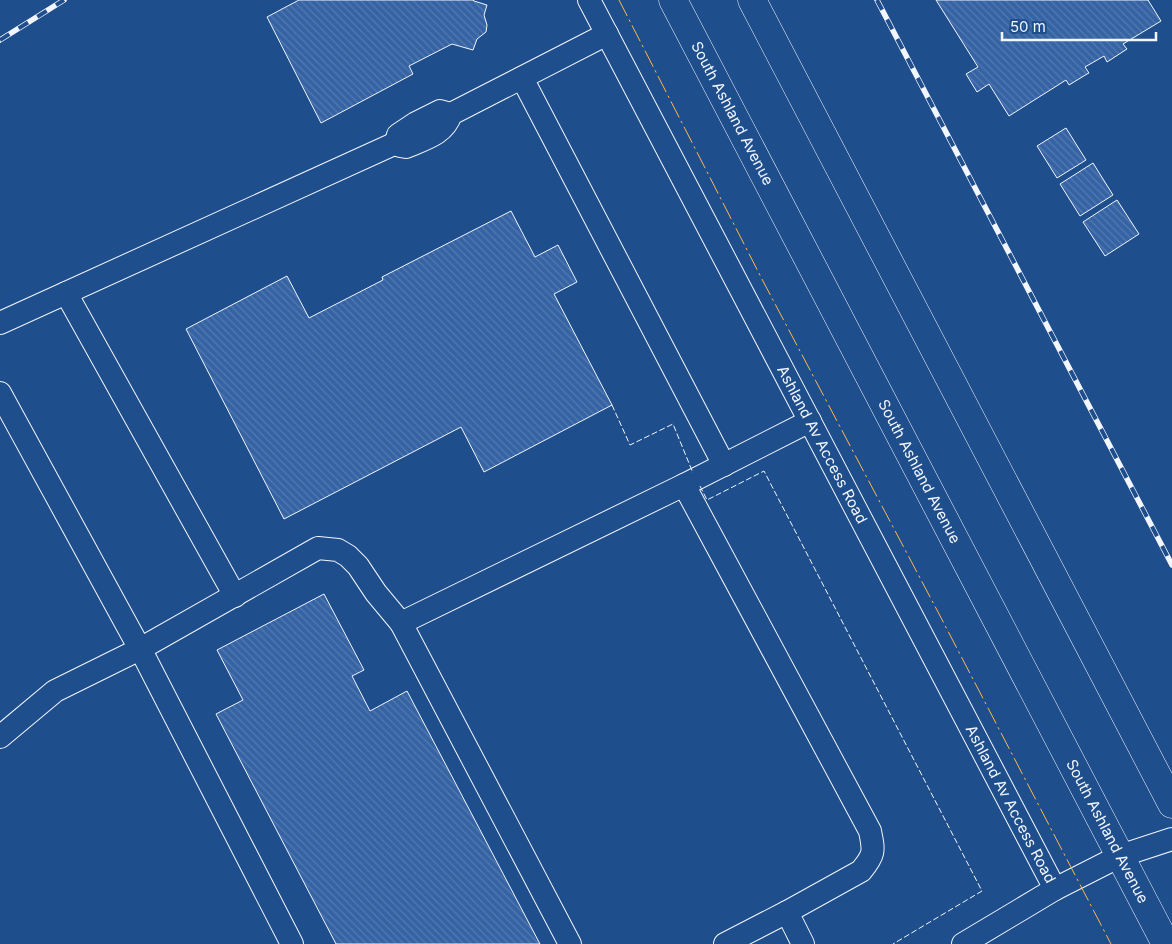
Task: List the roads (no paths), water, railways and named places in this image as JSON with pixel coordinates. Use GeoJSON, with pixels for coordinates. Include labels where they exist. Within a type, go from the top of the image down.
{"type":"FeatureCollection","features":[{"type":"Feature","properties":{"kind":"main road","name":"South Ashland Avenue"},"geometry":{"type":"LineString","coordinates":[[674,0],[1166,944]]}},
{"type":"Feature","properties":{"kind":"main road"},"geometry":{"type":"LineString","coordinates":[[752,0],[1172,804]]}},
{"type":"Feature","properties":{"kind":"street","name":"Ashland Av Access Road"},"geometry":{"type":"LineString","coordinates":[[589,0],[1055,889]]}},
{"type":"Feature","properties":{"kind":"street"},"geometry":{"type":"LineString","coordinates":[[0,323],[396,143],[398,135],[416,123],[440,111],[451,114],[607,34]]}},
{"type":"Feature","properties":{"kind":"street"},"geometry":{"type":"LineString","coordinates":[[522,78],[724,464]]}},
{"type":"Feature","properties":{"kind":"street"},"geometry":{"type":"LineString","coordinates":[[66,293],[235,596]]}},
{"type":"Feature","properties":{"kind":"street"},"geometry":{"type":"LineString","coordinates":[[0,393],[140,649],[292,944]]}},
{"type":"Feature","properties":{"kind":"street"},"geometry":{"type":"LineString","coordinates":[[401,623],[684,485],[810,421]]}},
{"type":"Feature","properties":{"kind":"street"},"geometry":{"type":"LineString","coordinates":[[684,485],[870,831],[874,849],[869,862],[861,871],[725,944]]}},
{"type":"Feature","properties":{"kind":"street"},"geometry":{"type":"LineString","coordinates":[[0,737],[55,691],[140,649],[318,548],[338,550],[348,556],[358,566],[376,593],[401,623],[570,944]]}},
{"type":"Feature","properties":{"kind":"street"},"geometry":{"type":"LineString","coordinates":[[964,944],[1055,889],[1120,856],[1172,839]]}},
{"type":"Feature","properties":{"kind":"street"},"geometry":{"type":"LineString","coordinates":[[787,912],[803,944]]}},
{"type":"Feature","properties":{"kind":"railway"},"geometry":{"type":"LineString","coordinates":[[0,40],[64,0]]}},
{"type":"Feature","properties":{"kind":"railway"},"geometry":{"type":"LineString","coordinates":[[877,0],[1172,565]]}}]}
